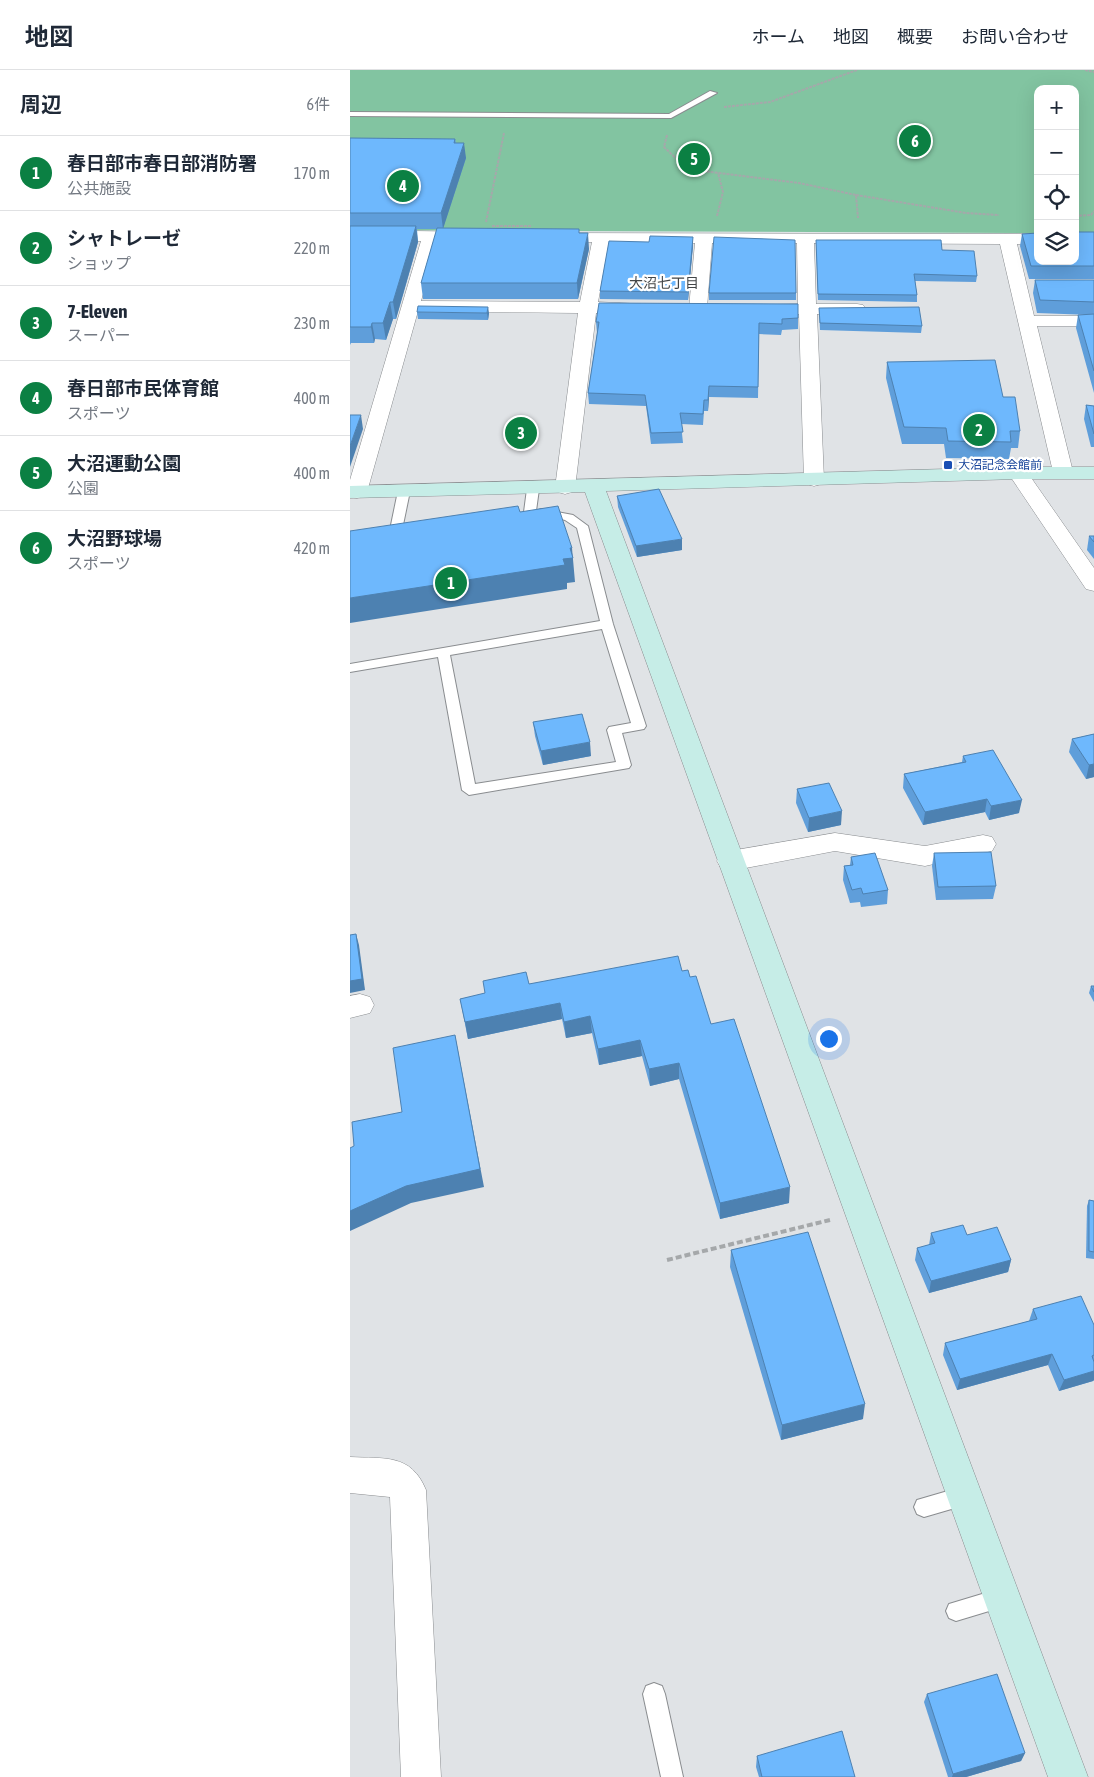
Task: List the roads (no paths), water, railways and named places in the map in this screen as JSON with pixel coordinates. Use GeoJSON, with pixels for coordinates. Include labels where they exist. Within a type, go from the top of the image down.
{"type":"FeatureCollection","features":[{"type":"Feature","properties":{"kind":"street"},"geometry":{"type":"LineString","coordinates":[[532,232],[601,237],[704,239],[1034,239]]}},
{"type":"Feature","properties":{"kind":"street"},"geometry":{"type":"LineString","coordinates":[[350,235],[491,236]]}},
{"type":"Feature","properties":{"kind":"street"},"geometry":{"type":"LineString","coordinates":[[431,236],[412,306],[354,492],[533,489],[1018,473],[1094,473]]}},
{"type":"Feature","properties":{"kind":"street"},"geometry":{"type":"LineString","coordinates":[[565,488],[588,308],[601,237]]}},
{"type":"Feature","properties":{"kind":"street"},"geometry":{"type":"LineString","coordinates":[[698,308],[704,239]]}},
{"type":"Feature","properties":{"kind":"street"},"geometry":{"type":"LineString","coordinates":[[805,239],[814,480]]}},
{"type":"Feature","properties":{"kind":"street"},"geometry":{"type":"LineString","coordinates":[[1007,239],[1063,472]]}},
{"type":"Feature","properties":{"kind":"street"},"geometry":{"type":"LineString","coordinates":[[1018,286],[1037,286]]}},
{"type":"Feature","properties":{"kind":"street"},"geometry":{"type":"LineString","coordinates":[[412,306],[652,308]]}},
{"type":"Feature","properties":{"kind":"street"},"geometry":{"type":"LineString","coordinates":[[680,308],[718,308]]}},
{"type":"Feature","properties":{"kind":"street"},"geometry":{"type":"LineString","coordinates":[[738,308],[874,308]]}},
{"type":"Feature","properties":{"kind":"street"},"geometry":{"type":"LineString","coordinates":[[1026,322],[1094,321]]}},
{"type":"Feature","properties":{"kind":"street"},"geometry":{"type":"LineString","coordinates":[[1018,473],[1094,584]]}},
{"type":"Feature","properties":{"kind":"street"},"geometry":{"type":"LineString","coordinates":[[595,487],[599,506],[1068,1777]]}},
{"type":"Feature","properties":{"kind":"street"},"geometry":{"type":"LineString","coordinates":[[730,861],[835,842],[925,856],[983,844]]}},
{"type":"Feature","properties":{"kind":"street"},"geometry":{"type":"LineString","coordinates":[[350,1475],[397,1478],[408,1490],[422,1777]]}},
{"type":"Feature","properties":{"kind":"lane"},"geometry":{"type":"LineString","coordinates":[[352,112],[671,116],[713,93]]}},
{"type":"Feature","properties":{"kind":"lane"},"geometry":{"type":"LineString","coordinates":[[478,115],[481,103]]}},
{"type":"Feature","properties":{"kind":"lane"},"geometry":{"type":"LineString","coordinates":[[530,512],[533,489]]}},
{"type":"Feature","properties":{"kind":"lane"},"geometry":{"type":"LineString","coordinates":[[397,525],[404,491]]}},
{"type":"Feature","properties":{"kind":"lane"},"geometry":{"type":"LineString","coordinates":[[443,652],[469,790],[624,765],[614,730],[638,726],[607,624],[582,526],[569,517],[552,512],[514,513]]}},
{"type":"Feature","properties":{"kind":"lane"},"geometry":{"type":"LineString","coordinates":[[350,668],[607,624]]}},
{"type":"Feature","properties":{"kind":"lane"},"geometry":{"type":"LineString","coordinates":[[924,1507],[965,1496]]}},
{"type":"Feature","properties":{"kind":"lane"},"geometry":{"type":"LineString","coordinates":[[956,1611],[1002,1598]]}},
{"type":"Feature","properties":{"kind":"lane"},"geometry":{"type":"LineString","coordinates":[[654,1694],[672,1777]]}},
{"type":"Feature","properties":{"kind":"place","name":"大沼野球場"},"geometry":{"type":"Point","coordinates":[915,141]}},
{"type":"Feature","properties":{"kind":"place","name":"大沼運動公園"},"geometry":{"type":"Point","coordinates":[694,159]}},
{"type":"Feature","properties":{"kind":"place","name":"春日部市民体育館"},"geometry":{"type":"Point","coordinates":[403,186]}},
{"type":"Feature","properties":{"kind":"place","name":"シャトレーゼ"},"geometry":{"type":"Point","coordinates":[979,430]}},
{"type":"Feature","properties":{"kind":"place","name":"7-Eleven"},"geometry":{"type":"Point","coordinates":[521,433]}},
{"type":"Feature","properties":{"kind":"place","name":"大沼記念会館前"},"geometry":{"type":"Point","coordinates":[948,465]}},
{"type":"Feature","properties":{"kind":"place","name":"春日部市春日部消防署"},"geometry":{"type":"Point","coordinates":[451,583]}},
{"type":"Feature","properties":{"kind":"district","name":"大沼七丁目"},"geometry":{"type":"Point","coordinates":[664,283]}}]}
